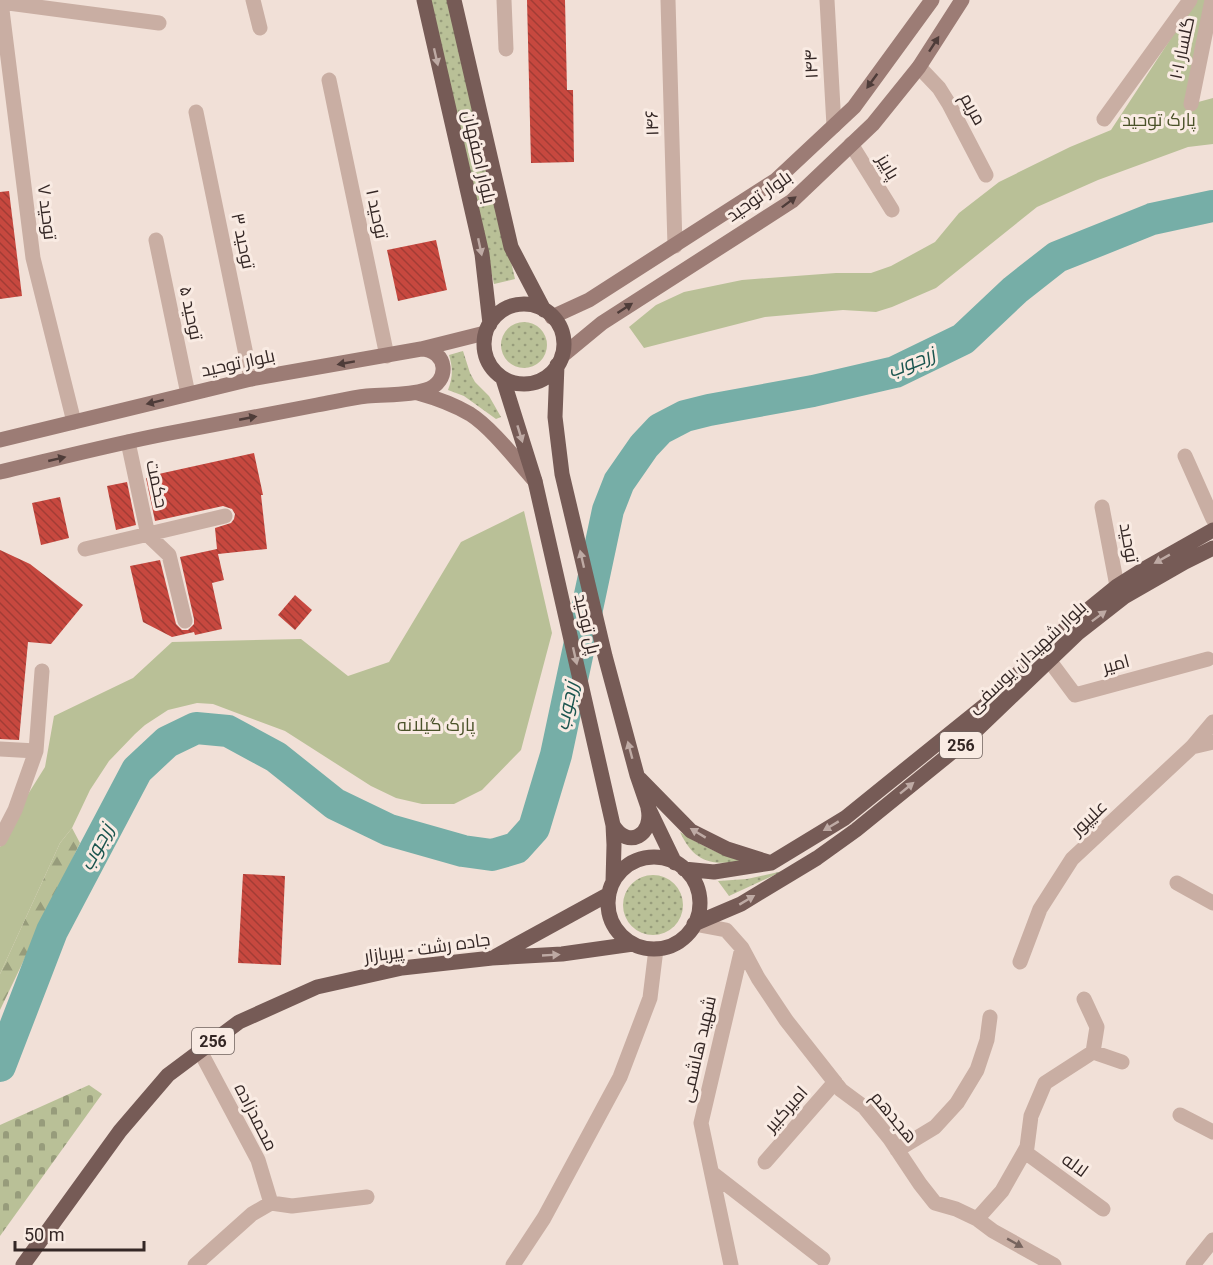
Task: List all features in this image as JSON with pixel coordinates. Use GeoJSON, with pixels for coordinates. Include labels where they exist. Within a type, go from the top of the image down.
{"type":"FeatureCollection","features":[{"type":"Feature","properties":{"kind":"main road","name":"بلوار اصفهان"},"geometry":{"type":"LineString","coordinates":[[424,0],[482,254],[488,328]]}},
{"type":"Feature","properties":{"kind":"main road","name":"بلوار اصفهان"},"geometry":{"type":"LineString","coordinates":[[454,0],[510,247],[548,314]]}},
{"type":"Feature","properties":{"kind":"main road","name":"بلوار توحید"},"geometry":{"type":"LineString","coordinates":[[548,314],[589,300],[776,180],[854,107],[932,0]]}},
{"type":"Feature","properties":{"kind":"main road","name":"بلوار توحید"},"geometry":{"type":"LineString","coordinates":[[560,360],[602,323],[792,201],[873,124],[919,67],[962,0]]}},
{"type":"Feature","properties":{"kind":"main road"},"geometry":{"type":"LineString","coordinates":[[589,300],[585,308],[586,317],[593,323],[602,323]]}},
{"type":"Feature","properties":{"kind":"main road"},"geometry":{"type":"LineString","coordinates":[[525,305],[535,306],[548,314],[558,325],[563,345],[560,360],[551,373],[533,383],[512,383],[503,379],[489,364],[485,354],[484,344],[488,328],[496,315],[505,309],[525,305]]}},
{"type":"Feature","properties":{"kind":"main road","name":"بلوار توحید"},"geometry":{"type":"LineString","coordinates":[[0,440],[251,379],[421,349],[488,328]]}},
{"type":"Feature","properties":{"kind":"main road"},"geometry":{"type":"LineString","coordinates":[[0,472],[162,434],[365,396],[423,391],[438,384],[443,366],[437,355],[427,349],[421,349]]}},
{"type":"Feature","properties":{"kind":"main road","name":"پل توحید"},"geometry":{"type":"LineString","coordinates":[[560,360],[555,417],[562,474],[605,656],[637,776],[648,807],[680,866]]}},
{"type":"Feature","properties":{"kind":"main road","name":"پل توحید"},"geometry":{"type":"LineString","coordinates":[[503,379],[535,481],[613,825],[615,845],[611,888]]}},
{"type":"Feature","properties":{"kind":"main road"},"geometry":{"type":"LineString","coordinates":[[423,391],[471,415],[496,437],[535,481]]}},
{"type":"Feature","properties":{"kind":"main road","name":"بلوار شهیدان یوسفی"},"geometry":{"type":"LineString","coordinates":[[680,866],[714,872],[771,863],[845,818],[985,705],[1069,625],[1117,586],[1213,530]]}},
{"type":"Feature","properties":{"kind":"main road","name":"بلوار شهیدان یوسفی"},"geometry":{"type":"LineString","coordinates":[[694,924],[741,904],[816,858],[856,830],[962,744],[1078,633],[1125,597],[1213,548]]}},
{"type":"Feature","properties":{"kind":"main road"},"geometry":{"type":"LineString","coordinates":[[637,776],[691,831],[727,849],[771,863]]}},
{"type":"Feature","properties":{"kind":"main road"},"geometry":{"type":"LineString","coordinates":[[613,825],[626,837],[637,837],[649,825],[648,807]]}},
{"type":"Feature","properties":{"kind":"main road","name":"256"},"geometry":{"type":"LineString","coordinates":[[611,888],[624,869],[640,860],[663,858],[680,866]]}},
{"type":"Feature","properties":{"kind":"main road"},"geometry":{"type":"LineString","coordinates":[[680,866],[692,878],[697,889],[698,913],[694,924]]}},
{"type":"Feature","properties":{"kind":"main road"},"geometry":{"type":"LineString","coordinates":[[611,888],[608,906],[610,918],[623,938],[633,944]]}},
{"type":"Feature","properties":{"kind":"main road"},"geometry":{"type":"LineString","coordinates":[[492,958],[611,888]]}},
{"type":"Feature","properties":{"kind":"main road","name":"256"},"geometry":{"type":"LineString","coordinates":[[633,944],[644,948],[668,947],[679,942],[694,924]]}},
{"type":"Feature","properties":{"kind":"main road","name":"جاده رشت - پیربازار"},"geometry":{"type":"LineString","coordinates":[[23,1265],[120,1131],[168,1075],[239,1022],[317,987],[402,968],[492,958],[562,954],[633,944]]}},
{"type":"Feature","properties":{"kind":"street"},"geometry":{"type":"LineString","coordinates":[[253,0],[260,28]]}},
{"type":"Feature","properties":{"kind":"street"},"geometry":{"type":"LineString","coordinates":[[504,0],[506,49]]}},
{"type":"Feature","properties":{"kind":"street","name":"۱۴۶"},"geometry":{"type":"LineString","coordinates":[[668,0],[675,246]]}},
{"type":"Feature","properties":{"kind":"street","name":"۱۴۴"},"geometry":{"type":"LineString","coordinates":[[827,0],[834,126]]}},
{"type":"Feature","properties":{"kind":"street"},"geometry":{"type":"LineString","coordinates":[[1104,119],[1190,0]]}},
{"type":"Feature","properties":{"kind":"street","name":"گلسار ۱۰۱"},"geometry":{"type":"LineString","coordinates":[[1191,104],[1212,0]]}},
{"type":"Feature","properties":{"kind":"street"},"geometry":{"type":"LineString","coordinates":[[1,2],[86,6],[159,23]]}},
{"type":"Feature","properties":{"kind":"street","name":"توحید ۷"},"geometry":{"type":"LineString","coordinates":[[1,2],[33,258],[74,422]]}},
{"type":"Feature","properties":{"kind":"street","name":"مریم"},"geometry":{"type":"LineString","coordinates":[[919,67],[939,88],[949,104],[986,175]]}},
{"type":"Feature","properties":{"kind":"street","name":"توحید ۱"},"geometry":{"type":"LineString","coordinates":[[329,80],[387,356]]}},
{"type":"Feature","properties":{"kind":"street","name":"توحید ۳"},"geometry":{"type":"LineString","coordinates":[[196,112],[251,379]]}},
{"type":"Feature","properties":{"kind":"street","name":"پاییز"},"geometry":{"type":"LineString","coordinates":[[851,144],[892,210]]}},
{"type":"Feature","properties":{"kind":"street","name":"توحید ۵"},"geometry":{"type":"LineString","coordinates":[[156,240],[188,394]]}},
{"type":"Feature","properties":{"kind":"street","name":"حکمت"},"geometry":{"type":"LineString","coordinates":[[128,442],[148,535],[169,555],[185,621]]}},
{"type":"Feature","properties":{"kind":"street"},"geometry":{"type":"LineString","coordinates":[[1185,456],[1213,519]]}},
{"type":"Feature","properties":{"kind":"street","name":"توحید"},"geometry":{"type":"LineString","coordinates":[[1102,507],[1117,586]]}},
{"type":"Feature","properties":{"kind":"street","name":"حکمت"},"geometry":{"type":"LineString","coordinates":[[85,549],[225,516]]}},
{"type":"Feature","properties":{"kind":"street","name":"امیر"},"geometry":{"type":"LineString","coordinates":[[1049,660],[1075,695],[1208,659]]}},
{"type":"Feature","properties":{"kind":"street"},"geometry":{"type":"LineString","coordinates":[[0,839],[15,810],[36,751],[42,671]]}},
{"type":"Feature","properties":{"kind":"street","name":"علیپور"},"geometry":{"type":"LineString","coordinates":[[1020,962],[1040,909],[1072,859],[1192,747],[1213,722]]}},
{"type":"Feature","properties":{"kind":"street"},"geometry":{"type":"LineString","coordinates":[[1192,747],[1213,742]]}},
{"type":"Feature","properties":{"kind":"street"},"geometry":{"type":"LineString","coordinates":[[0,749],[36,751]]}},
{"type":"Feature","properties":{"kind":"street"},"geometry":{"type":"LineString","coordinates":[[1177,884],[1213,903]]}},
{"type":"Feature","properties":{"kind":"street"},"geometry":{"type":"LineString","coordinates":[[694,924],[726,930],[742,948]]}},
{"type":"Feature","properties":{"kind":"street","name":"هجدهم"},"geometry":{"type":"LineString","coordinates":[[742,948],[758,978],[786,1020],[841,1090],[864,1107],[890,1138],[935,1203],[957,1209],[977,1219],[993,1231],[1054,1265]]}},
{"type":"Feature","properties":{"kind":"street","name":"شهید هاشمی"},"geometry":{"type":"LineString","coordinates":[[731,1265],[701,1123],[742,948]]}},
{"type":"Feature","properties":{"kind":"street"},"geometry":{"type":"LineString","coordinates":[[513,1265],[544,1218],[620,1077],[650,998],[656,949]]}},
{"type":"Feature","properties":{"kind":"street"},"geometry":{"type":"LineString","coordinates":[[977,1219],[1002,1191],[1025,1152],[1030,1116],[1045,1083],[1093,1052],[1097,1027],[1084,999]]}},
{"type":"Feature","properties":{"kind":"street"},"geometry":{"type":"LineString","coordinates":[[897,1150],[935,1127],[957,1103],[977,1070],[987,1040],[990,1017]]}},
{"type":"Feature","properties":{"kind":"street","name":"محمدزاده"},"geometry":{"type":"LineString","coordinates":[[200,1051],[258,1160],[271,1203]]}},
{"type":"Feature","properties":{"kind":"street"},"geometry":{"type":"LineString","coordinates":[[1093,1052],[1122,1062]]}},
{"type":"Feature","properties":{"kind":"street","name":"امیرکبیر"},"geometry":{"type":"LineString","coordinates":[[765,1162],[836,1082]]}},
{"type":"Feature","properties":{"kind":"street"},"geometry":{"type":"LineString","coordinates":[[1180,1114],[1213,1132]]}},
{"type":"Feature","properties":{"kind":"street","name":"لاله"},"geometry":{"type":"LineString","coordinates":[[1025,1152],[1103,1209]]}},
{"type":"Feature","properties":{"kind":"street"},"geometry":{"type":"LineString","coordinates":[[712,1173],[823,1259]]}},
{"type":"Feature","properties":{"kind":"street"},"geometry":{"type":"LineString","coordinates":[[195,1265],[252,1214],[271,1203],[292,1206],[367,1197]]}},
{"type":"Feature","properties":{"kind":"street"},"geometry":{"type":"LineString","coordinates":[[1193,1265],[1211,1249]]}},
{"type":"Feature","properties":{"kind":"green space"},"geometry":{"type":"Polygon","coordinates":[[[428,0],[451,0],[515,279],[494,284],[428,0]]]}},
{"type":"Feature","properties":{"kind":"green space","name":"پارک توحید"},"geometry":{"type":"Polygon","coordinates":[[[1196,0],[1209,0],[1191,104],[1213,98],[1213,144],[1188,147],[1098,180],[1037,207],[936,288],[892,307],[876,312],[843,310],[765,317],[644,348],[629,327],[656,305],[684,292],[742,280],[836,273],[871,273],[891,266],[935,242],[959,213],[999,182],[1070,147],[1111,130],[1196,0]]]}},
{"type":"Feature","properties":{"kind":"green space"},"geometry":{"type":"Polygon","coordinates":[[[524,322],[540,329],[547,345],[540,361],[524,368],[508,361],[501,345],[508,329],[524,322]]]}},
{"type":"Feature","properties":{"kind":"green space"},"geometry":{"type":"Polygon","coordinates":[[[463,351],[475,382],[489,396],[501,417],[496,419],[464,396],[448,390],[452,372],[449,355],[463,351]]]}},
{"type":"Feature","properties":{"kind":"green space","name":"پارک گیلانه"},"geometry":{"type":"Polygon","coordinates":[[[524,511],[552,633],[521,750],[482,790],[454,804],[422,804],[396,798],[371,786],[285,731],[213,704],[197,703],[168,710],[135,734],[109,761],[90,790],[72,828],[60,843],[0,974],[0,847],[45,767],[54,716],[133,678],[172,642],[301,639],[348,676],[389,662],[461,542],[524,511]]]}},
{"type":"Feature","properties":{"kind":"green space"},"geometry":{"type":"Polygon","coordinates":[[[72,828],[80,843],[0,1010],[0,974],[60,843],[72,828]]]}},
{"type":"Feature","properties":{"kind":"green space"},"geometry":{"type":"Polygon","coordinates":[[[680,832],[710,849],[742,861],[721,863],[705,860],[691,850],[680,832]]]}},
{"type":"Feature","properties":{"kind":"green space"},"geometry":{"type":"Polygon","coordinates":[[[783,871],[729,896],[718,881],[747,879],[783,871]]]}},
{"type":"Feature","properties":{"kind":"green space"},"geometry":{"type":"Polygon","coordinates":[[[653,875],[670,880],[678,888],[683,905],[678,922],[670,930],[653,935],[636,930],[628,922],[623,905],[628,888],[636,880],[653,875]]]}},
{"type":"Feature","properties":{"kind":"green space"},"geometry":{"type":"Polygon","coordinates":[[[89,1085],[102,1094],[0,1236],[0,1125],[89,1085]]]}},
{"type":"Feature","properties":{"kind":"building"},"geometry":{"type":"Polygon","coordinates":[[[527,0],[565,0],[567,90],[573,90],[574,162],[531,163],[527,0]]]}},
{"type":"Feature","properties":{"kind":"building"},"geometry":{"type":"Polygon","coordinates":[[[9,191],[22,296],[0,299],[0,192],[9,191]]]}},
{"type":"Feature","properties":{"kind":"building"},"geometry":{"type":"Polygon","coordinates":[[[436,240],[447,290],[398,301],[387,250],[436,240]]]}},
{"type":"Feature","properties":{"kind":"building"},"geometry":{"type":"Polygon","coordinates":[[[254,453],[263,495],[261,495],[267,549],[218,554],[224,580],[212,583],[222,629],[172,637],[143,622],[130,566],[160,560],[176,624],[182,630],[188,630],[194,624],[194,619],[180,557],[217,549],[215,528],[231,523],[235,514],[232,509],[223,506],[155,521],[146,478],[254,453]]]}},
{"type":"Feature","properties":{"kind":"building"},"geometry":{"type":"Polygon","coordinates":[[[127,482],[136,525],[116,530],[107,486],[127,482]]]}},
{"type":"Feature","properties":{"kind":"building"},"geometry":{"type":"Polygon","coordinates":[[[60,497],[69,538],[41,545],[32,503],[60,497]]]}},
{"type":"Feature","properties":{"kind":"building"},"geometry":{"type":"Polygon","coordinates":[[[0,550],[30,564],[83,605],[51,644],[28,642],[19,740],[0,739],[0,550]]]}},
{"type":"Feature","properties":{"kind":"building"},"geometry":{"type":"Polygon","coordinates":[[[295,595],[312,610],[295,630],[278,615],[295,595]]]}},
{"type":"Feature","properties":{"kind":"building"},"geometry":{"type":"Polygon","coordinates":[[[243,874],[285,876],[281,965],[238,963],[243,874]]]}},
{"type":"Feature","properties":{"kind":"waterway","name":"زرجوب"},"geometry":{"type":"LineString","coordinates":[[0,1066],[52,931],[137,770],[167,742],[196,728],[228,731],[276,757],[335,804],[389,830],[463,851],[492,855],[516,848],[534,828],[556,755],[608,510],[619,482],[644,446],[660,429],[685,416],[709,410],[813,391],[895,372],[963,339],[1015,290],[1057,257],[1152,219],[1213,206]]}}]}
